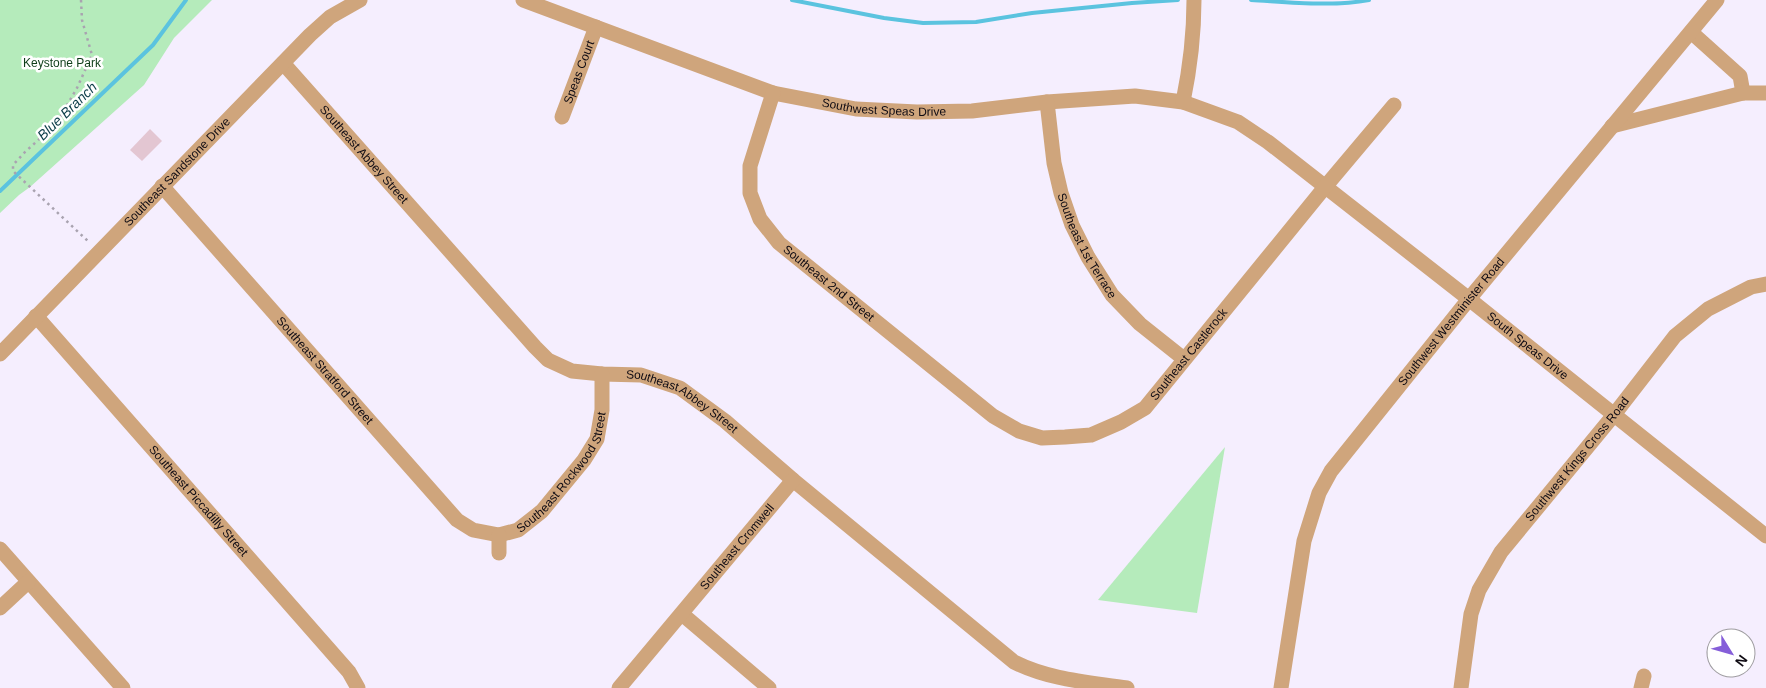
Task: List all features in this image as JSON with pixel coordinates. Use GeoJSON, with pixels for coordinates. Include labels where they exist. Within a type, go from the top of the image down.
{"type":"FeatureCollection","features":[{"type":"Feature","properties":{"kind":"street","name":"Southeast Sandstone Drive"},"geometry":{"type":"LineString","coordinates":[[0,354],[310,34],[330,17],[360,0]]}},
{"type":"Feature","properties":{"kind":"street","name":"Southwest Speas Drive"},"geometry":{"type":"LineString","coordinates":[[523,0],[773,93],[856,109],[917,112],[972,111],[1047,102],[1135,96],[1183,102]]}},
{"type":"Feature","properties":{"kind":"street"},"geometry":{"type":"LineString","coordinates":[[1183,102],[1190,70],[1194,35],[1194,0]]}},
{"type":"Feature","properties":{"kind":"street","name":"Southwest Westminister Road"},"geometry":{"type":"LineString","coordinates":[[1281,688],[1304,541],[1319,493],[1331,470],[1469,299],[1717,0]]}},
{"type":"Feature","properties":{"kind":"street","name":"Speas Court"},"geometry":{"type":"LineString","coordinates":[[562,117],[596,27]]}},
{"type":"Feature","properties":{"kind":"street"},"geometry":{"type":"LineString","coordinates":[[1691,32],[1740,76],[1743,93]]}},
{"type":"Feature","properties":{"kind":"street","name":"Southeast Abbey Street"},"geometry":{"type":"LineString","coordinates":[[283,63],[548,360],[572,371],[642,375],[680,388],[725,421],[793,480],[1014,662],[1045,675],[1072,681],[1127,688]]}},
{"type":"Feature","properties":{"kind":"street","name":"Southeast 2nd Street"},"geometry":{"type":"LineString","coordinates":[[773,93],[750,166],[750,193],[760,219],[779,243],[993,416],[1007,424]]}},
{"type":"Feature","properties":{"kind":"street"},"geometry":{"type":"LineString","coordinates":[[1612,126],[1743,93],[1766,94]]}},
{"type":"Feature","properties":{"kind":"street","name":"Southeast 1st Terrace"},"geometry":{"type":"LineString","coordinates":[[1047,102],[1054,163],[1061,193],[1072,225],[1088,257],[1112,295],[1140,324],[1184,359]]}},
{"type":"Feature","properties":{"kind":"street","name":"South Speas Drive"},"geometry":{"type":"LineString","coordinates":[[1183,102],[1238,122],[1268,142],[1469,299],[1613,416],[1766,536]]}},
{"type":"Feature","properties":{"kind":"street","name":"Southeast Castlerock"},"geometry":{"type":"LineString","coordinates":[[1007,424],[1019,431],[1042,438],[1092,435],[1121,422],[1145,408],[1324,187],[1394,105]]}},
{"type":"Feature","properties":{"kind":"street","name":"Southeast Stratford Street"},"geometry":{"type":"LineString","coordinates":[[162,186],[457,520],[473,530],[499,535]]}},
{"type":"Feature","properties":{"kind":"street","name":"Southwest Kings Cross Road"},"geometry":{"type":"LineString","coordinates":[[1461,688],[1471,614],[1479,590],[1501,552],[1613,416],[1675,336],[1691,321],[1728,297],[1752,287],[1766,284]]}},
{"type":"Feature","properties":{"kind":"street","name":"Southeast Piccadilly Street"},"geometry":{"type":"LineString","coordinates":[[36,316],[349,672],[358,688]]}},
{"type":"Feature","properties":{"kind":"street","name":"Southeast Rockwood Street"},"geometry":{"type":"LineString","coordinates":[[499,553],[499,535],[518,530],[542,512],[584,460],[597,438],[602,410],[602,374]]}},
{"type":"Feature","properties":{"kind":"street","name":"Southeast Cromwell"},"geometry":{"type":"LineString","coordinates":[[619,688],[793,480]]}},
{"type":"Feature","properties":{"kind":"street"},"geometry":{"type":"LineString","coordinates":[[0,549],[123,688]]}},
{"type":"Feature","properties":{"kind":"street"},"geometry":{"type":"LineString","coordinates":[[0,608],[28,582]]}},
{"type":"Feature","properties":{"kind":"street"},"geometry":{"type":"LineString","coordinates":[[682,614],[769,688]]}},
{"type":"Feature","properties":{"kind":"path"},"geometry":{"type":"LineString","coordinates":[[81,0],[82,20],[92,55],[78,88],[56,124],[13,165],[13,171],[99,251]]}},
{"type":"Feature","properties":{"kind":"green space","name":"Keystone Park"},"geometry":{"type":"Polygon","coordinates":[[[0,0],[212,0],[174,38],[144,85],[0,213],[0,0]]]}},
{"type":"Feature","properties":{"kind":"green space"},"geometry":{"type":"Polygon","coordinates":[[[1225,447],[1197,613],[1098,600],[1225,447]]]}},
{"type":"Feature","properties":{"kind":"building"},"geometry":{"type":"Polygon","coordinates":[[[150,129],[162,141],[142,161],[130,150],[150,129]]]}},
{"type":"Feature","properties":{"kind":"waterway","name":"Blue Branch"},"geometry":{"type":"LineString","coordinates":[[0,191],[153,45],[186,0]]}},
{"type":"Feature","properties":{"kind":"waterway"},"geometry":{"type":"LineString","coordinates":[[792,0],[884,18],[923,23],[976,22],[1032,13],[1178,0]]}},
{"type":"Feature","properties":{"kind":"waterway"},"geometry":{"type":"LineString","coordinates":[[1251,0],[1325,4],[1369,0]]}}]}
